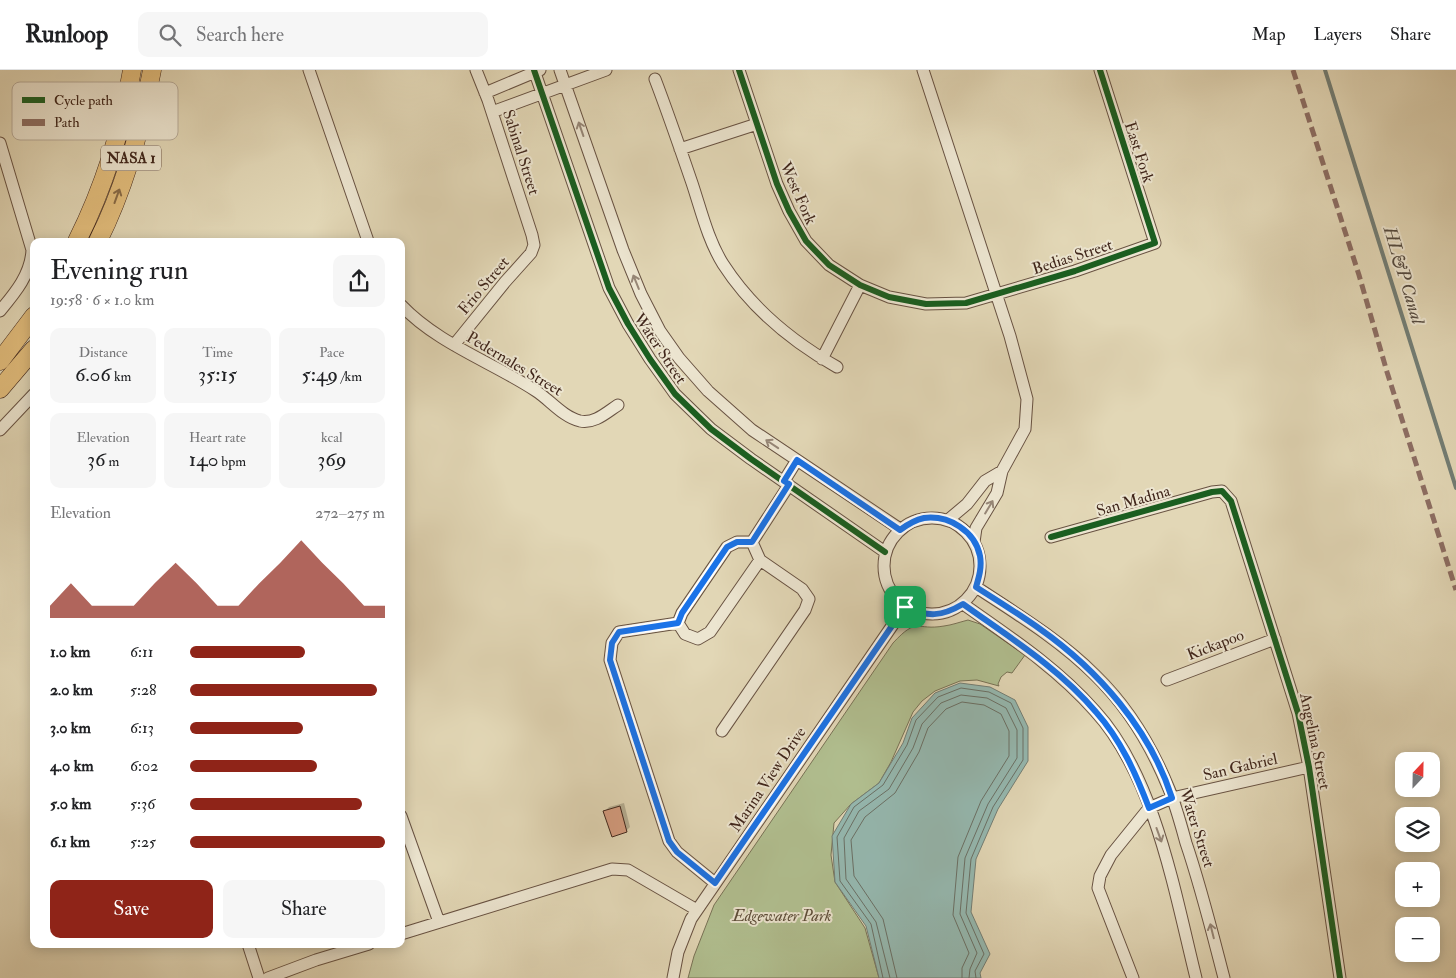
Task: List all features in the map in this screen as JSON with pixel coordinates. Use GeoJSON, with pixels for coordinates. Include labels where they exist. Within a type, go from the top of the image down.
{"type":"FeatureCollection","features":[{"type":"Feature","properties":{"kind":"highway","name":"NASA 1"},"geometry":{"type":"LineString","coordinates":[[78,238],[101,186],[116,140]]}},
{"type":"Feature","properties":{"kind":"highway","name":"NASA 1"},"geometry":{"type":"LineString","coordinates":[[99,238],[114,207],[137,140]]}},
{"type":"Feature","properties":{"kind":"highway"},"geometry":{"type":"LineString","coordinates":[[0,361],[30,321]]}},
{"type":"Feature","properties":{"kind":"highway"},"geometry":{"type":"LineString","coordinates":[[0,389],[30,354]]}},
{"type":"Feature","properties":{"kind":"street"},"geometry":{"type":"LineString","coordinates":[[309,70],[367,238]]}},
{"type":"Feature","properties":{"kind":"street","name":"Sabinal Street"},"geometry":{"type":"LineString","coordinates":[[476,70],[492,112],[534,245]]}},
{"type":"Feature","properties":{"kind":"street","name":"Water Street"},"geometry":{"type":"LineString","coordinates":[[560,70],[623,250],[660,331],[679,358],[708,391],[752,430],[900,530]]}},
{"type":"Feature","properties":{"kind":"street"},"geometry":{"type":"LineString","coordinates":[[492,112],[606,70]]}},
{"type":"Feature","properties":{"kind":"street","name":"West Fork"},"geometry":{"type":"LineString","coordinates":[[739,70],[777,184],[789,211],[806,241],[829,264],[860,285],[889,297],[926,304],[966,303],[997,294]]}},
{"type":"Feature","properties":{"kind":"street"},"geometry":{"type":"LineString","coordinates":[[923,70],[997,294],[1026,399],[1025,429],[1002,471],[997,493],[976,528],[974,542]]}},
{"type":"Feature","properties":{"kind":"street","name":"East Fork"},"geometry":{"type":"LineString","coordinates":[[1100,70],[1154,243]]}},
{"type":"Feature","properties":{"kind":"street"},"geometry":{"type":"LineString","coordinates":[[485,93],[537,71]]}},
{"type":"Feature","properties":{"kind":"street","name":"Water Street"},"geometry":{"type":"LineString","coordinates":[[537,71],[542,93],[609,288],[636,338],[675,394],[711,429],[885,552]]}},
{"type":"Feature","properties":{"kind":"street"},"geometry":{"type":"LineString","coordinates":[[655,79],[708,233],[722,263],[765,316],[822,359],[838,367]]}},
{"type":"Feature","properties":{"kind":"street"},"geometry":{"type":"LineString","coordinates":[[680,149],[757,124]]}},
{"type":"Feature","properties":{"kind":"street"},"geometry":{"type":"LineString","coordinates":[[0,143],[30,243]]}},
{"type":"Feature","properties":{"kind":"street","name":"Bedias Street"},"geometry":{"type":"LineString","coordinates":[[997,294],[1075,271],[1154,243]]}},
{"type":"Feature","properties":{"kind":"street","name":"Frio Street"},"geometry":{"type":"LineString","coordinates":[[454,345],[531,253],[534,245]]}},
{"type":"Feature","properties":{"kind":"street"},"geometry":{"type":"LineString","coordinates":[[0,311],[25,276],[30,261]]}},
{"type":"Feature","properties":{"kind":"street"},"geometry":{"type":"LineString","coordinates":[[822,359],[860,285]]}},
{"type":"Feature","properties":{"kind":"street","name":"Pedernales Street"},"geometry":{"type":"LineString","coordinates":[[405,309],[414,318],[454,345],[510,375],[580,421],[594,420],[618,405]]}},
{"type":"Feature","properties":{"kind":"street"},"geometry":{"type":"LineString","coordinates":[[0,430],[30,398]]}},
{"type":"Feature","properties":{"kind":"street"},"geometry":{"type":"LineString","coordinates":[[752,542],[797,460]]}},
{"type":"Feature","properties":{"kind":"street"},"geometry":{"type":"LineString","coordinates":[[948,520],[967,504],[985,481],[1002,471]]}},
{"type":"Feature","properties":{"kind":"street","name":"San Madina"},"geometry":{"type":"LineString","coordinates":[[1051,537],[1212,492],[1222,491]]}},
{"type":"Feature","properties":{"kind":"street","name":"Angelina Street"},"geometry":{"type":"LineString","coordinates":[[1222,491],[1231,500],[1298,713],[1309,767],[1340,978]]}},
{"type":"Feature","properties":{"kind":"street"},"geometry":{"type":"LineString","coordinates":[[923,518],[948,520],[963,529],[974,542],[980,556],[980,572],[976,587],[963,604],[950,612],[934,615],[919,613],[905,607],[888,588],[883,564],[885,552],[891,540],[910,522],[923,518]]}},
{"type":"Feature","properties":{"kind":"street"},"geometry":{"type":"LineString","coordinates":[[678,623],[682,613],[727,547],[737,542],[752,542]]}},
{"type":"Feature","properties":{"kind":"street"},"geometry":{"type":"LineString","coordinates":[[722,731],[805,610],[809,598],[802,589],[760,560],[752,542]]}},
{"type":"Feature","properties":{"kind":"street"},"geometry":{"type":"LineString","coordinates":[[678,623],[685,634],[698,639],[710,632],[760,560]]}},
{"type":"Feature","properties":{"kind":"street","name":"Water Street"},"geometry":{"type":"LineString","coordinates":[[976,587],[1041,629],[1073,654],[1096,676],[1123,707],[1149,746],[1172,798],[1203,895],[1224,978]]}},
{"type":"Feature","properties":{"kind":"street"},"geometry":{"type":"LineString","coordinates":[[963,604],[1035,655],[1068,683],[1096,712],[1119,743],[1137,775],[1162,844],[1196,978]]}},
{"type":"Feature","properties":{"kind":"street","name":"Marina View Drive"},"geometry":{"type":"LineString","coordinates":[[673,978],[678,952],[690,919],[905,607]]}},
{"type":"Feature","properties":{"kind":"street"},"geometry":{"type":"LineString","coordinates":[[678,623],[619,632],[612,643],[610,660],[669,841],[677,852],[715,883]]}},
{"type":"Feature","properties":{"kind":"street","name":"Kickapoo"},"geometry":{"type":"LineString","coordinates":[[1167,680],[1275,639]]}},
{"type":"Feature","properties":{"kind":"street","name":"San Gabriel"},"geometry":{"type":"LineString","coordinates":[[1149,808],[1172,798],[1309,767]]}},
{"type":"Feature","properties":{"kind":"street"},"geometry":{"type":"LineString","coordinates":[[1133,978],[1098,888],[1100,876],[1111,855],[1149,808]]}},
{"type":"Feature","properties":{"kind":"street"},"geometry":{"type":"LineString","coordinates":[[405,827],[439,922]]}},
{"type":"Feature","properties":{"kind":"street"},"geometry":{"type":"LineString","coordinates":[[405,933],[612,868],[628,870],[697,910]]}},
{"type":"Feature","properties":{"kind":"street"},"geometry":{"type":"LineString","coordinates":[[249,948],[259,978]]}},
{"type":"Feature","properties":{"kind":"street"},"geometry":{"type":"LineString","coordinates":[[268,978],[316,960],[356,948]]}},
{"type":"Feature","properties":{"kind":"green space","name":"Edgewater Park"},"geometry":{"type":"Polygon","coordinates":[[[968,620],[980,624],[1025,655],[1012,673],[1007,672],[1001,677],[999,686],[977,680],[960,681],[935,691],[922,701],[913,712],[891,762],[879,783],[851,804],[834,823],[831,855],[835,882],[865,928],[879,978],[688,978],[694,956],[714,905],[893,643],[913,627],[944,626],[968,620]]]}},
{"type":"Feature","properties":{"kind":"water"},"geometry":{"type":"Polygon","coordinates":[[[960,683],[990,687],[1015,700],[1028,727],[1028,761],[998,809],[976,859],[971,912],[990,954],[980,973],[981,978],[879,978],[866,926],[835,882],[832,836],[851,804],[879,783],[903,743],[912,718],[935,693],[960,683]]]}},
{"type":"Feature","properties":{"kind":"building"},"geometry":{"type":"Polygon","coordinates":[[[620,806],[627,832],[612,837],[603,811],[620,806]]]}},
{"type":"Feature","properties":{"kind":"waterway","name":"HL&P Canal"},"geometry":{"type":"LineString","coordinates":[[1325,70],[1456,488]]}},
{"type":"Feature","properties":{"kind":"marked path"},"geometry":{"type":"LineString","coordinates":[[1293,70],[1359,275],[1387,372],[1456,590]]}},
{"type":"Feature","properties":{"kind":"cycle path"},"geometry":{"type":"LineString","coordinates":[[534,70],[609,288],[628,324],[675,394],[711,429],[885,552]]}},
{"type":"Feature","properties":{"kind":"cycle path"},"geometry":{"type":"LineString","coordinates":[[739,70],[777,184],[789,211],[806,241],[829,265],[860,285],[889,297],[926,304],[966,303],[1075,271],[1155,243],[1100,70]]}},
{"type":"Feature","properties":{"kind":"cycle path"},"geometry":{"type":"LineString","coordinates":[[1051,537],[1212,492],[1222,491],[1231,501],[1298,713],[1309,767],[1340,978]]}},
{"type":"Feature","properties":{"kind":"route"},"geometry":{"type":"LineString","coordinates":[[797,460],[900,530],[910,522],[923,518],[948,520],[963,529],[974,542],[980,556],[980,572],[976,587],[1041,629],[1073,654],[1096,676],[1123,707],[1149,746],[1172,798],[1149,808],[1137,775],[1119,743],[1096,712],[1068,683],[1035,655],[963,604],[950,612],[934,615],[919,613],[905,607],[885,635],[715,883],[677,852],[669,841],[610,660],[612,643],[619,632],[678,623],[682,613],[727,547],[737,542],[752,542],[789,484],[784,481],[797,460]]}}]}
